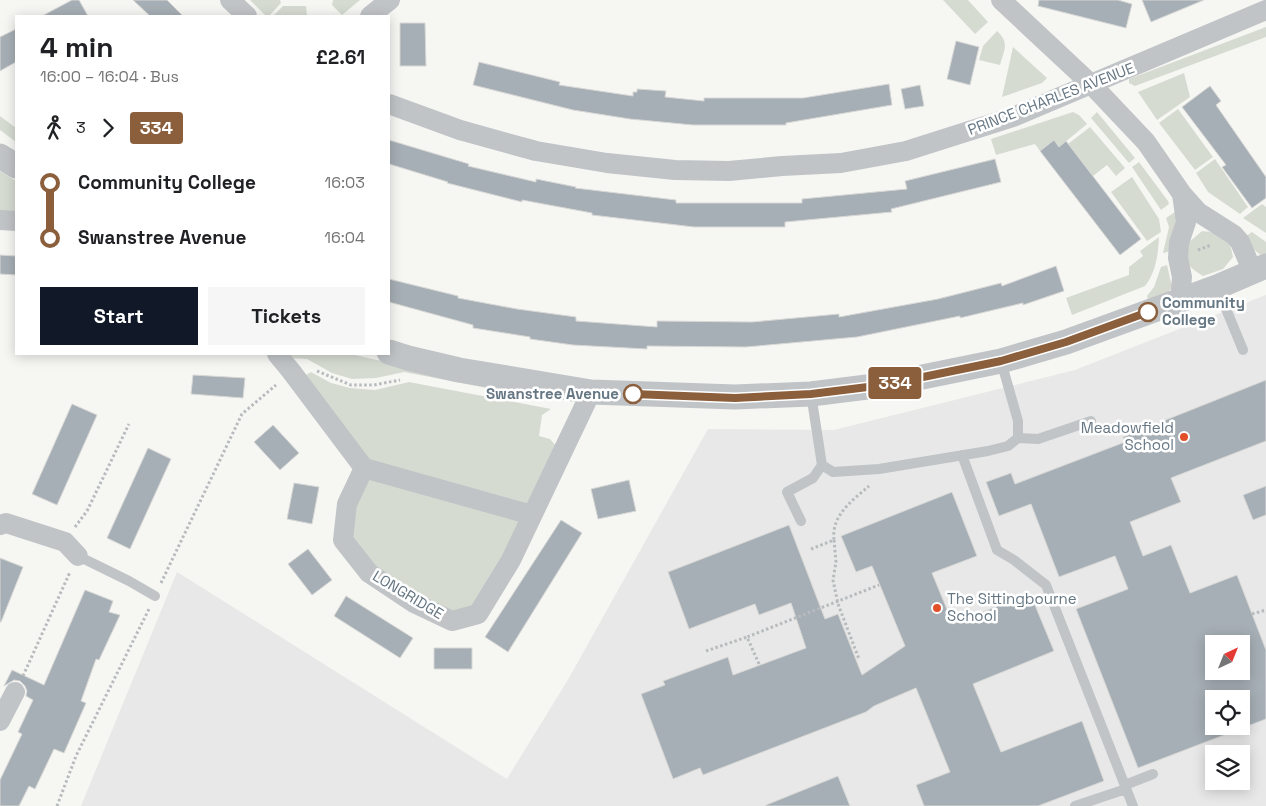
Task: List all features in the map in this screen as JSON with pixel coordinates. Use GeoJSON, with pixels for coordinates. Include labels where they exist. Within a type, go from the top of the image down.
{"type":"FeatureCollection","features":[{"type":"Feature","properties":{"kind":"street"},"geometry":{"type":"LineString","coordinates":[[230,0],[246,15]]}},
{"type":"Feature","properties":{"kind":"street"},"geometry":{"type":"LineString","coordinates":[[371,15],[390,0]]}},
{"type":"Feature","properties":{"kind":"street"},"geometry":{"type":"LineString","coordinates":[[390,352],[460,370],[591,392],[735,398],[811,394],[884,385],[1001,361],[1066,342],[1217,287],[1259,269],[1234,235],[1198,212],[1182,194],[1146,142],[1092,85],[1001,0]]}},
{"type":"Feature","properties":{"kind":"street","name":"PRINCE CHARLES AVENUE"},"geometry":{"type":"LineString","coordinates":[[390,104],[460,130],[536,152],[607,163],[675,170],[729,171],[841,163],[906,151],[1013,117],[1266,10]]}},
{"type":"Feature","properties":{"kind":"street"},"geometry":{"type":"LineString","coordinates":[[0,156],[15,165]]}},
{"type":"Feature","properties":{"kind":"street"},"geometry":{"type":"LineString","coordinates":[[1180,300],[1182,277],[1178,258],[1179,243],[1186,222],[1182,194]]}},
{"type":"Feature","properties":{"kind":"street"},"geometry":{"type":"LineString","coordinates":[[0,220],[15,221]]}},
{"type":"Feature","properties":{"kind":"street"},"geometry":{"type":"LineString","coordinates":[[278,355],[292,371],[364,468],[532,515]]}},
{"type":"Feature","properties":{"kind":"street","name":"LONGRIDGE"},"geometry":{"type":"LineString","coordinates":[[364,468],[347,504],[343,540],[369,573],[414,602],[452,621],[478,614],[511,560],[591,392]]}},
{"type":"Feature","properties":{"kind":"street"},"geometry":{"type":"LineString","coordinates":[[0,526],[6,524],[71,549]]}},
{"type":"Feature","properties":{"kind":"street"},"geometry":{"type":"LineString","coordinates":[[0,721],[15,692]]}},
{"type":"Feature","properties":{"kind":"lane"},"geometry":{"type":"LineString","coordinates":[[1217,287],[1243,350]]}},
{"type":"Feature","properties":{"kind":"lane"},"geometry":{"type":"LineString","coordinates":[[1001,361],[1018,421],[1018,438]]}},
{"type":"Feature","properties":{"kind":"lane"},"geometry":{"type":"LineString","coordinates":[[801,521],[788,492],[813,478],[822,465],[811,394]]}},
{"type":"Feature","properties":{"kind":"lane"},"geometry":{"type":"LineString","coordinates":[[822,465],[833,472],[879,469],[1008,446],[1018,438],[1038,439],[1091,421]]}},
{"type":"Feature","properties":{"kind":"lane"},"geometry":{"type":"LineString","coordinates":[[962,455],[997,550],[1014,560],[1046,585],[1133,806]]}},
{"type":"Feature","properties":{"kind":"lane"},"geometry":{"type":"LineString","coordinates":[[71,549],[155,596]]}},
{"type":"Feature","properties":{"kind":"lane"},"geometry":{"type":"LineString","coordinates":[[1075,806],[1126,787],[1153,774]]}},
{"type":"Feature","properties":{"kind":"path"},"geometry":{"type":"LineString","coordinates":[[1178,258],[1234,235]]}},
{"type":"Feature","properties":{"kind":"path"},"geometry":{"type":"LineString","coordinates":[[15,692],[87,511],[129,424]]}},
{"type":"Feature","properties":{"kind":"path"},"geometry":{"type":"LineString","coordinates":[[859,659],[837,601],[833,580],[836,562],[833,533],[836,521],[845,507],[877,479],[879,469]]}},
{"type":"Feature","properties":{"kind":"path"},"geometry":{"type":"LineString","coordinates":[[811,549],[834,540]]}},
{"type":"Feature","properties":{"kind":"path"},"geometry":{"type":"LineString","coordinates":[[706,651],[879,585]]}},
{"type":"Feature","properties":{"kind":"path"},"geometry":{"type":"LineString","coordinates":[[1252,614],[1266,610]]}},
{"type":"Feature","properties":{"kind":"path"},"geometry":{"type":"LineString","coordinates":[[747,636],[759,664]]}},
{"type":"Feature","properties":{"kind":"shaded area"},"geometry":{"type":"Polygon","coordinates":[[[250,0],[280,0],[281,3],[270,15],[265,15],[250,0]]]}},
{"type":"Feature","properties":{"kind":"shaded area"},"geometry":{"type":"Polygon","coordinates":[[[333,0],[360,0],[342,15],[332,5],[333,0]]]}},
{"type":"Feature","properties":{"kind":"shaded area"},"geometry":{"type":"Polygon","coordinates":[[[943,0],[968,0],[988,22],[975,34],[943,0]]]}},
{"type":"Feature","properties":{"kind":"shaded area"},"geometry":{"type":"Polygon","coordinates":[[[283,6],[306,6],[307,15],[274,15],[283,6]]]}},
{"type":"Feature","properties":{"kind":"shaded area"},"geometry":{"type":"Polygon","coordinates":[[[1266,27],[1266,37],[1135,86],[1129,83],[1129,79],[1266,27]]]}},
{"type":"Feature","properties":{"kind":"shaded area"},"geometry":{"type":"Polygon","coordinates":[[[997,31],[1005,43],[1000,65],[979,60],[983,46],[997,31]]]}},
{"type":"Feature","properties":{"kind":"shaded area"},"geometry":{"type":"Polygon","coordinates":[[[1013,47],[1047,78],[1042,83],[1002,97],[1013,47]]]}},
{"type":"Feature","properties":{"kind":"shaded area"},"geometry":{"type":"Polygon","coordinates":[[[1184,73],[1190,97],[1157,120],[1138,92],[1184,73]]]}},
{"type":"Feature","properties":{"kind":"shaded area"},"geometry":{"type":"Polygon","coordinates":[[[1178,109],[1213,157],[1195,170],[1159,123],[1178,109]]]}},
{"type":"Feature","properties":{"kind":"shaded area"},"geometry":{"type":"Polygon","coordinates":[[[1073,112],[1079,115],[1087,124],[1059,147],[1054,140],[1040,151],[1035,144],[996,155],[991,139],[1073,112]]]}},
{"type":"Feature","properties":{"kind":"shaded area"},"geometry":{"type":"Polygon","coordinates":[[[1097,112],[1135,158],[1129,163],[1091,118],[1097,112]]]}},
{"type":"Feature","properties":{"kind":"shaded area"},"geometry":{"type":"Polygon","coordinates":[[[0,116],[15,127],[15,141],[0,130],[0,116]]]}},
{"type":"Feature","properties":{"kind":"shaded area"},"geometry":{"type":"Polygon","coordinates":[[[1090,127],[1125,168],[1116,176],[1107,165],[1093,176],[1068,144],[1090,127]]]}},
{"type":"Feature","properties":{"kind":"shaded area"},"geometry":{"type":"Polygon","coordinates":[[[1215,159],[1248,207],[1240,214],[1208,192],[1196,173],[1215,159]]]}},
{"type":"Feature","properties":{"kind":"shaded area"},"geometry":{"type":"Polygon","coordinates":[[[1139,162],[1168,201],[1169,204],[1161,210],[1132,167],[1139,162]]]}},
{"type":"Feature","properties":{"kind":"shaded area"},"geometry":{"type":"Polygon","coordinates":[[[0,171],[15,180],[15,213],[0,212],[0,171]]]}},
{"type":"Feature","properties":{"kind":"shaded area"},"geometry":{"type":"Polygon","coordinates":[[[1132,177],[1159,219],[1161,232],[1147,241],[1111,192],[1132,177]]]}},
{"type":"Feature","properties":{"kind":"shaded area"},"geometry":{"type":"Polygon","coordinates":[[[1262,204],[1266,207],[1266,233],[1243,218],[1262,204]]]}},
{"type":"Feature","properties":{"kind":"shaded area"},"geometry":{"type":"Polygon","coordinates":[[[1175,212],[1177,214],[1171,251],[1163,253],[1169,227],[1166,218],[1175,212]]]}},
{"type":"Feature","properties":{"kind":"shaded area"},"geometry":{"type":"Polygon","coordinates":[[[1202,231],[1224,237],[1230,245],[1233,257],[1223,269],[1203,276],[1190,266],[1187,259],[1188,243],[1202,231]]]}},
{"type":"Feature","properties":{"kind":"shaded area"},"geometry":{"type":"Polygon","coordinates":[[[1252,232],[1266,242],[1266,256],[1256,252],[1250,243],[1246,236],[1252,232]]]}},
{"type":"Feature","properties":{"kind":"shaded area"},"geometry":{"type":"Polygon","coordinates":[[[1159,237],[1156,263],[1152,275],[1145,286],[1072,315],[1066,298],[1129,275],[1129,267],[1143,256],[1140,251],[1159,237]]]}},
{"type":"Feature","properties":{"kind":"shaded area"},"geometry":{"type":"Polygon","coordinates":[[[1167,265],[1172,287],[1165,297],[1149,303],[1147,296],[1154,287],[1161,267],[1167,265]]]}},
{"type":"Feature","properties":{"kind":"shaded area","name":"The Sittingbourne School"},"geometry":{"type":"Polygon","coordinates":[[[1266,295],[1266,806],[81,806],[177,572],[507,779],[569,678],[708,429],[834,430],[1075,370],[1266,295]]]}},
{"type":"Feature","properties":{"kind":"shaded area"},"geometry":{"type":"Polygon","coordinates":[[[286,355],[354,355],[548,398],[549,400],[404,372],[376,378],[352,379],[332,373],[307,359],[288,358],[286,355]]]}},
{"type":"Feature","properties":{"kind":"shaded area"},"geometry":{"type":"Polygon","coordinates":[[[311,372],[331,383],[350,388],[375,390],[409,382],[551,409],[542,415],[539,436],[550,439],[557,447],[478,614],[452,621],[414,603],[343,540],[371,465],[306,375],[311,372]]]}},
{"type":"Feature","properties":{"kind":"building"},"geometry":{"type":"Polygon","coordinates":[[[72,0],[79,0],[87,15],[44,15],[72,0]]]}},
{"type":"Feature","properties":{"kind":"building"},"geometry":{"type":"Polygon","coordinates":[[[133,0],[167,0],[182,15],[149,15],[133,0]]]}},
{"type":"Feature","properties":{"kind":"building"},"geometry":{"type":"Polygon","coordinates":[[[1039,0],[1118,0],[1132,4],[1126,28],[1038,6],[1039,0]]]}},
{"type":"Feature","properties":{"kind":"building"},"geometry":{"type":"Polygon","coordinates":[[[1142,0],[1204,0],[1151,22],[1142,0]]]}},
{"type":"Feature","properties":{"kind":"building"},"geometry":{"type":"Polygon","coordinates":[[[400,23],[425,23],[426,66],[400,66],[400,23]]]}},
{"type":"Feature","properties":{"kind":"building"},"geometry":{"type":"Polygon","coordinates":[[[15,30],[15,63],[0,71],[0,37],[15,30]]]}},
{"type":"Feature","properties":{"kind":"building"},"geometry":{"type":"Polygon","coordinates":[[[956,41],[979,47],[970,85],[947,79],[956,41]]]}},
{"type":"Feature","properties":{"kind":"building"},"geometry":{"type":"Polygon","coordinates":[[[479,62],[560,82],[559,85],[633,96],[633,92],[637,92],[637,89],[666,91],[665,97],[704,101],[704,98],[803,98],[889,84],[892,105],[786,123],[786,125],[693,125],[630,119],[573,110],[473,85],[479,62]]]}},
{"type":"Feature","properties":{"kind":"building"},"geometry":{"type":"Polygon","coordinates":[[[920,85],[924,106],[905,109],[901,89],[920,85]]]}},
{"type":"Feature","properties":{"kind":"building"},"geometry":{"type":"Polygon","coordinates":[[[1210,86],[1221,101],[1216,105],[1266,177],[1266,198],[1252,208],[1222,167],[1226,165],[1182,107],[1210,86]]]}},
{"type":"Feature","properties":{"kind":"building"},"geometry":{"type":"Polygon","coordinates":[[[390,140],[469,164],[468,166],[536,182],[536,179],[575,188],[676,200],[676,203],[802,203],[802,199],[907,189],[905,181],[995,159],[1001,182],[891,209],[892,212],[785,222],[785,227],[694,227],[592,215],[592,213],[522,200],[522,202],[390,164],[390,140]]]}},
{"type":"Feature","properties":{"kind":"building"},"geometry":{"type":"Polygon","coordinates":[[[1054,140],[1059,147],[1066,141],[1141,239],[1120,255],[1040,151],[1054,140]]]}},
{"type":"Feature","properties":{"kind":"building"},"geometry":{"type":"Polygon","coordinates":[[[0,255],[15,256],[15,275],[0,274],[0,255]]]}},
{"type":"Feature","properties":{"kind":"building"},"geometry":{"type":"Polygon","coordinates":[[[1056,266],[1064,291],[1023,305],[1023,303],[960,318],[960,316],[857,337],[746,347],[647,346],[647,349],[573,345],[530,339],[530,337],[473,328],[473,325],[390,302],[390,279],[458,296],[458,298],[576,317],[576,321],[657,327],[657,321],[752,322],[839,314],[839,317],[938,299],[1001,283],[1002,286],[1056,266]]]}},
{"type":"Feature","properties":{"kind":"building"},"geometry":{"type":"Polygon","coordinates":[[[193,375],[245,378],[243,398],[191,394],[193,375]]]}},
{"type":"Feature","properties":{"kind":"building"},"geometry":{"type":"Polygon","coordinates":[[[1266,380],[1266,441],[1171,478],[1181,502],[1130,522],[1143,556],[1171,545],[1190,593],[1237,575],[1266,650],[1266,719],[1250,725],[1250,690],[1205,690],[1205,735],[1224,735],[1138,768],[1076,609],[1128,589],[1115,556],[1059,577],[1031,504],[999,516],[986,482],[1011,473],[1015,484],[1125,442],[1123,437],[1266,380]]]}},
{"type":"Feature","properties":{"kind":"building"},"geometry":{"type":"Polygon","coordinates":[[[72,404],[97,415],[57,505],[32,494],[72,404]]]}},
{"type":"Feature","properties":{"kind":"building"},"geometry":{"type":"Polygon","coordinates":[[[273,425],[299,453],[280,470],[254,442],[273,425]]]}},
{"type":"Feature","properties":{"kind":"building"},"geometry":{"type":"Polygon","coordinates":[[[148,448],[171,459],[130,549],[107,538],[148,448]]]}},
{"type":"Feature","properties":{"kind":"building"},"geometry":{"type":"Polygon","coordinates":[[[629,480],[636,511],[598,519],[591,489],[629,480]]]}},
{"type":"Feature","properties":{"kind":"building"},"geometry":{"type":"Polygon","coordinates":[[[294,483],[319,487],[312,524],[287,519],[294,483]]]}},
{"type":"Feature","properties":{"kind":"building"},"geometry":{"type":"Polygon","coordinates":[[[1266,486],[1266,515],[1253,520],[1243,495],[1266,486]]]}},
{"type":"Feature","properties":{"kind":"building"},"geometry":{"type":"Polygon","coordinates":[[[952,492],[977,556],[932,573],[953,624],[1030,593],[1054,651],[973,684],[1001,752],[1082,721],[1104,781],[1038,806],[924,806],[916,785],[950,772],[916,688],[874,706],[866,712],[703,775],[700,768],[673,779],[641,694],[665,685],[663,681],[728,657],[733,675],[806,648],[791,603],[759,615],[755,604],[689,629],[668,572],[789,525],[825,619],[838,614],[862,675],[905,646],[872,566],[856,572],[841,536],[952,492]]]}},
{"type":"Feature","properties":{"kind":"building"},"geometry":{"type":"Polygon","coordinates":[[[561,520],[582,533],[508,652],[485,637],[561,520]]]}},
{"type":"Feature","properties":{"kind":"building"},"geometry":{"type":"Polygon","coordinates":[[[308,549],[332,580],[312,595],[288,564],[308,549]]]}},
{"type":"Feature","properties":{"kind":"building"},"geometry":{"type":"Polygon","coordinates":[[[0,558],[23,567],[1,622],[0,622],[0,558]]]}},
{"type":"Feature","properties":{"kind":"building"},"geometry":{"type":"Polygon","coordinates":[[[85,590],[113,601],[109,612],[120,615],[99,660],[96,659],[81,701],[86,703],[64,753],[54,749],[35,789],[29,786],[19,806],[0,806],[0,780],[22,734],[18,732],[33,700],[26,696],[25,686],[20,681],[14,680],[4,686],[12,670],[44,685],[85,590]]]}},
{"type":"Feature","properties":{"kind":"building"},"geometry":{"type":"Polygon","coordinates":[[[346,596],[413,638],[400,658],[334,616],[346,596]]]}},
{"type":"Feature","properties":{"kind":"building"},"geometry":{"type":"Polygon","coordinates":[[[434,648],[472,648],[472,669],[434,669],[434,648]]]}},
{"type":"Feature","properties":{"kind":"building"},"geometry":{"type":"Polygon","coordinates":[[[838,776],[850,806],[766,806],[766,805],[838,776]]]}},
{"type":"Feature","properties":{"kind":"bus line","name":"334"},"geometry":{"type":"LineString","coordinates":[[633,394],[735,398],[811,394],[884,385],[1001,361],[1066,342],[1148,312]]}},
{"type":"Feature","properties":{"kind":"place","name":"Community College"},"geometry":{"type":"Point","coordinates":[1148,312]}},
{"type":"Feature","properties":{"kind":"place","name":"Swanstree Avenue"},"geometry":{"type":"Point","coordinates":[633,394]}},
{"type":"Feature","properties":{"kind":"place","name":"Meadowfield School"},"geometry":{"type":"Point","coordinates":[1184,437]}},
{"type":"Feature","properties":{"kind":"place","name":"The Sittingbourne School"},"geometry":{"type":"Point","coordinates":[937,608]}}]}
